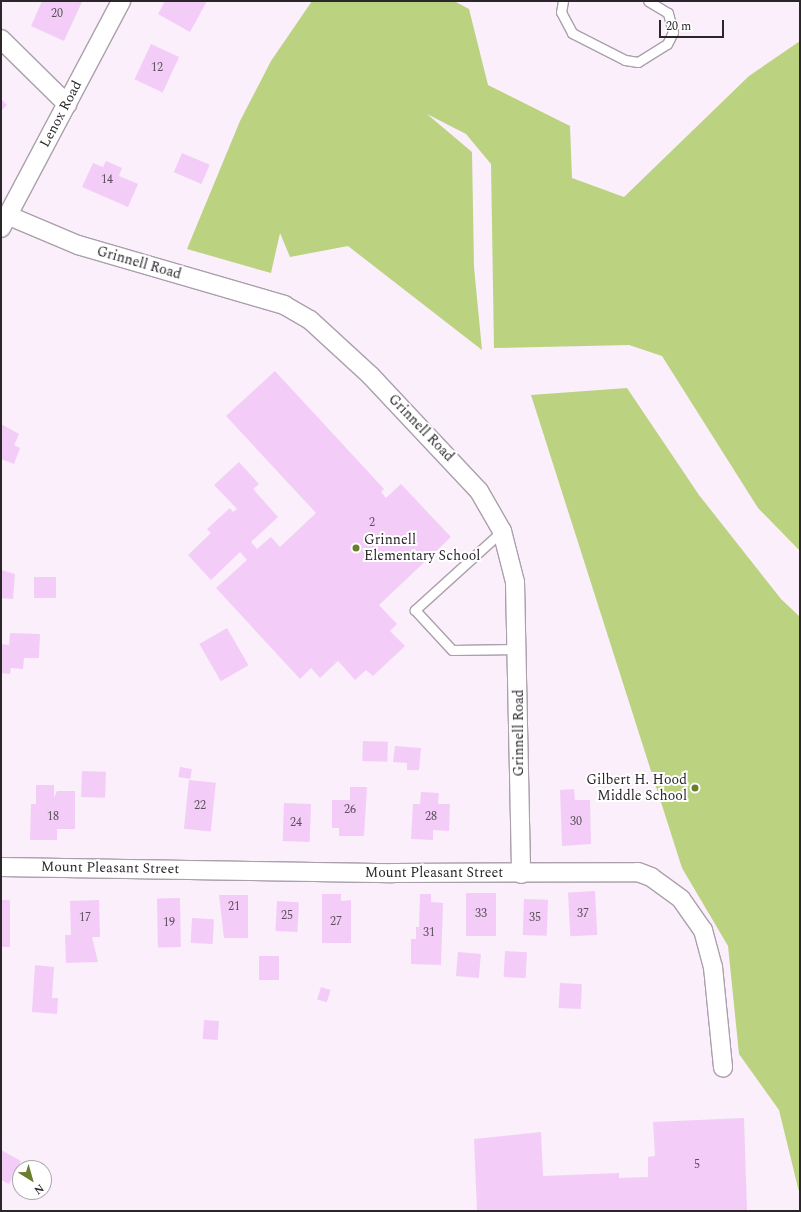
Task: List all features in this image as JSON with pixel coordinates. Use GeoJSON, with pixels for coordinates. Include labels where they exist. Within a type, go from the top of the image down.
{"type":"FeatureCollection","features":[{"type":"Feature","properties":{"kind":"street","name":"Lenox Road"},"geometry":{"type":"LineString","coordinates":[[4,221],[122,1]]}},
{"type":"Feature","properties":{"kind":"street"},"geometry":{"type":"LineString","coordinates":[[1,39],[67,104]]}},
{"type":"Feature","properties":{"kind":"street","name":"Grinnell Road"},"geometry":{"type":"LineString","coordinates":[[4,221],[78,245],[284,306],[310,320],[334,339],[432,439],[480,491],[502,531],[514,582],[518,649],[521,874]]}},
{"type":"Feature","properties":{"kind":"street","name":"Mount Pleasant Street"},"geometry":{"type":"LineString","coordinates":[[1,867],[521,874],[638,872],[651,877],[682,899],[703,930],[709,947],[723,1068]]}},
{"type":"Feature","properties":{"kind":"lane"},"geometry":{"type":"LineString","coordinates":[[563,1],[560,12],[572,33],[625,60],[638,62],[667,44],[674,32],[668,13],[648,1]]}},
{"type":"Feature","properties":{"kind":"lane"},"geometry":{"type":"LineString","coordinates":[[502,531],[415,610],[452,650],[518,649]]}},
{"type":"Feature","properties":{"kind":"green space"},"geometry":{"type":"Polygon","coordinates":[[[312,1],[454,1],[469,9],[488,85],[570,126],[572,178],[624,197],[749,76],[800,41],[800,551],[758,508],[662,356],[629,345],[494,348],[491,164],[466,134],[427,114],[472,152],[474,267],[482,350],[348,246],[290,257],[280,233],[271,273],[187,249],[240,121],[271,61],[312,1]]]}},
{"type":"Feature","properties":{"kind":"green space"},"geometry":{"type":"Polygon","coordinates":[[[627,388],[699,495],[781,599],[800,617],[800,1196],[779,1110],[739,1054],[728,946],[682,868],[531,395],[627,388]]]}},
{"type":"Feature","properties":{"kind":"building"},"geometry":{"type":"Polygon","coordinates":[[[42,1],[82,2],[64,41],[31,26],[42,1]]]}},
{"type":"Feature","properties":{"kind":"building"},"geometry":{"type":"Polygon","coordinates":[[[165,1],[207,1],[190,32],[158,14],[165,1]]]}},
{"type":"Feature","properties":{"kind":"building"},"geometry":{"type":"Polygon","coordinates":[[[151,44],[179,57],[163,92],[135,79],[151,44]]]}},
{"type":"Feature","properties":{"kind":"building"},"geometry":{"type":"Polygon","coordinates":[[[1,99],[7,105],[1,111],[1,99]]]}},
{"type":"Feature","properties":{"kind":"building"},"geometry":{"type":"Polygon","coordinates":[[[182,153],[210,165],[201,184],[174,172],[182,153]]]}},
{"type":"Feature","properties":{"kind":"building"},"geometry":{"type":"Polygon","coordinates":[[[106,161],[122,168],[119,176],[138,184],[128,207],[82,187],[93,163],[103,167],[106,161]]]}},
{"type":"Feature","properties":{"kind":"building"},"geometry":{"type":"Polygon","coordinates":[[[275,371],[384,489],[381,492],[386,498],[401,484],[451,537],[379,605],[397,624],[390,631],[405,646],[373,676],[366,670],[355,680],[338,661],[320,678],[311,668],[300,679],[216,588],[247,560],[240,552],[211,580],[188,555],[211,533],[207,529],[230,508],[233,512],[237,509],[214,485],[239,462],[259,484],[253,489],[278,517],[251,542],[257,549],[271,537],[280,547],[316,513],[226,416],[275,371]]]}},
{"type":"Feature","properties":{"kind":"building"},"geometry":{"type":"Polygon","coordinates":[[[1,424],[19,434],[14,445],[20,448],[14,464],[1,459],[1,424]]]}},
{"type":"Feature","properties":{"kind":"building"},"geometry":{"type":"Polygon","coordinates":[[[1,570],[15,574],[13,599],[1,598],[1,570]]]}},
{"type":"Feature","properties":{"kind":"building"},"geometry":{"type":"Polygon","coordinates":[[[34,577],[56,577],[56,598],[34,598],[34,577]]]}},
{"type":"Feature","properties":{"kind":"building"},"geometry":{"type":"Polygon","coordinates":[[[227,628],[248,665],[221,681],[199,644],[227,628]]]}},
{"type":"Feature","properties":{"kind":"building"},"geometry":{"type":"Polygon","coordinates":[[[10,633],[40,634],[39,658],[24,658],[23,669],[11,668],[10,674],[1,673],[1,644],[9,645],[10,633]]]}},
{"type":"Feature","properties":{"kind":"building"},"geometry":{"type":"Polygon","coordinates":[[[363,741],[388,742],[387,762],[362,761],[363,741]]]}},
{"type":"Feature","properties":{"kind":"building"},"geometry":{"type":"Polygon","coordinates":[[[395,746],[421,748],[419,770],[407,770],[407,763],[393,762],[395,746]]]}},
{"type":"Feature","properties":{"kind":"building"},"geometry":{"type":"Polygon","coordinates":[[[180,767],[192,769],[190,779],[178,777],[180,767]]]}},
{"type":"Feature","properties":{"kind":"building"},"geometry":{"type":"Polygon","coordinates":[[[82,771],[106,772],[105,798],[81,797],[82,771]]]}},
{"type":"Feature","properties":{"kind":"building"},"geometry":{"type":"Polygon","coordinates":[[[189,780],[216,783],[211,832],[184,829],[189,780]]]}},
{"type":"Feature","properties":{"kind":"building"},"geometry":{"type":"Polygon","coordinates":[[[36,785],[54,785],[54,798],[57,791],[75,791],[75,829],[57,829],[57,840],[30,840],[31,804],[36,804],[36,785]]]}},
{"type":"Feature","properties":{"kind":"building"},"geometry":{"type":"Polygon","coordinates":[[[350,787],[367,787],[364,836],[339,836],[339,828],[332,828],[332,800],[350,800],[350,787]]]}},
{"type":"Feature","properties":{"kind":"building"},"geometry":{"type":"Polygon","coordinates":[[[574,789],[575,800],[590,800],[591,844],[562,846],[560,790],[574,789]]]}},
{"type":"Feature","properties":{"kind":"building"},"geometry":{"type":"Polygon","coordinates":[[[421,792],[439,793],[438,804],[450,804],[449,831],[433,830],[433,840],[411,839],[413,804],[420,804],[421,792]]]}},
{"type":"Feature","properties":{"kind":"building"},"geometry":{"type":"Polygon","coordinates":[[[284,803],[311,804],[310,842],[283,841],[284,803]]]}},
{"type":"Feature","properties":{"kind":"building"},"geometry":{"type":"Polygon","coordinates":[[[595,891],[597,935],[570,936],[568,892],[595,891]]]}},
{"type":"Feature","properties":{"kind":"building"},"geometry":{"type":"Polygon","coordinates":[[[466,893],[496,893],[496,936],[466,936],[466,893]]]}},
{"type":"Feature","properties":{"kind":"building"},"geometry":{"type":"Polygon","coordinates":[[[322,894],[341,894],[341,901],[351,900],[351,943],[322,943],[322,894]]]}},
{"type":"Feature","properties":{"kind":"building"},"geometry":{"type":"Polygon","coordinates":[[[420,894],[431,894],[431,902],[443,903],[441,965],[411,964],[411,939],[416,939],[416,927],[419,927],[420,894]]]}},
{"type":"Feature","properties":{"kind":"building"},"geometry":{"type":"Polygon","coordinates":[[[219,895],[248,895],[248,938],[224,938],[219,895]]]}},
{"type":"Feature","properties":{"kind":"building"},"geometry":{"type":"Polygon","coordinates":[[[157,898],[180,898],[181,947],[158,947],[157,898]]]}},
{"type":"Feature","properties":{"kind":"building"},"geometry":{"type":"Polygon","coordinates":[[[524,899],[548,900],[547,936],[523,935],[524,899]]]}},
{"type":"Feature","properties":{"kind":"building"},"geometry":{"type":"Polygon","coordinates":[[[1,900],[10,900],[10,947],[1,947],[1,900]]]}},
{"type":"Feature","properties":{"kind":"building"},"geometry":{"type":"Polygon","coordinates":[[[99,900],[100,937],[92,937],[98,962],[66,963],[65,935],[71,935],[70,901],[99,900]]]}},
{"type":"Feature","properties":{"kind":"building"},"geometry":{"type":"Polygon","coordinates":[[[277,901],[299,902],[297,932],[275,931],[277,901]]]}},
{"type":"Feature","properties":{"kind":"building"},"geometry":{"type":"Polygon","coordinates":[[[192,918],[214,919],[213,944],[191,943],[192,918]]]}},
{"type":"Feature","properties":{"kind":"building"},"geometry":{"type":"Polygon","coordinates":[[[505,951],[527,952],[526,978],[504,977],[505,951]]]}},
{"type":"Feature","properties":{"kind":"building"},"geometry":{"type":"Polygon","coordinates":[[[458,952],[481,954],[479,978],[456,976],[458,952]]]}},
{"type":"Feature","properties":{"kind":"building"},"geometry":{"type":"Polygon","coordinates":[[[259,956],[279,956],[279,980],[259,980],[259,956]]]}},
{"type":"Feature","properties":{"kind":"building"},"geometry":{"type":"Polygon","coordinates":[[[35,965],[54,967],[52,998],[58,998],[57,1014],[32,1012],[35,965]]]}},
{"type":"Feature","properties":{"kind":"building"},"geometry":{"type":"Polygon","coordinates":[[[560,983],[582,984],[581,1009],[559,1008],[560,983]]]}},
{"type":"Feature","properties":{"kind":"building"},"geometry":{"type":"Polygon","coordinates":[[[321,987],[331,990],[327,1002],[317,999],[321,987]]]}},
{"type":"Feature","properties":{"kind":"building"},"geometry":{"type":"Polygon","coordinates":[[[204,1020],[219,1021],[218,1040],[203,1039],[204,1020]]]}},
{"type":"Feature","properties":{"kind":"building"},"geometry":{"type":"Polygon","coordinates":[[[744,1118],[747,1211],[477,1211],[474,1139],[541,1132],[543,1176],[619,1173],[619,1178],[648,1177],[648,1157],[655,1156],[653,1122],[744,1118]]]}},
{"type":"Feature","properties":{"kind":"building"},"geometry":{"type":"Polygon","coordinates":[[[1,1150],[19,1160],[12,1160],[12,1178],[9,1184],[1,1180],[1,1150]]]}},
{"type":"Feature","properties":{"kind":"place","name":"Grinnell Elementary School"},"geometry":{"type":"Point","coordinates":[356,548]}},
{"type":"Feature","properties":{"kind":"place","name":"Gilbert H. Hood Middle School"},"geometry":{"type":"Point","coordinates":[695,788]}}]}
